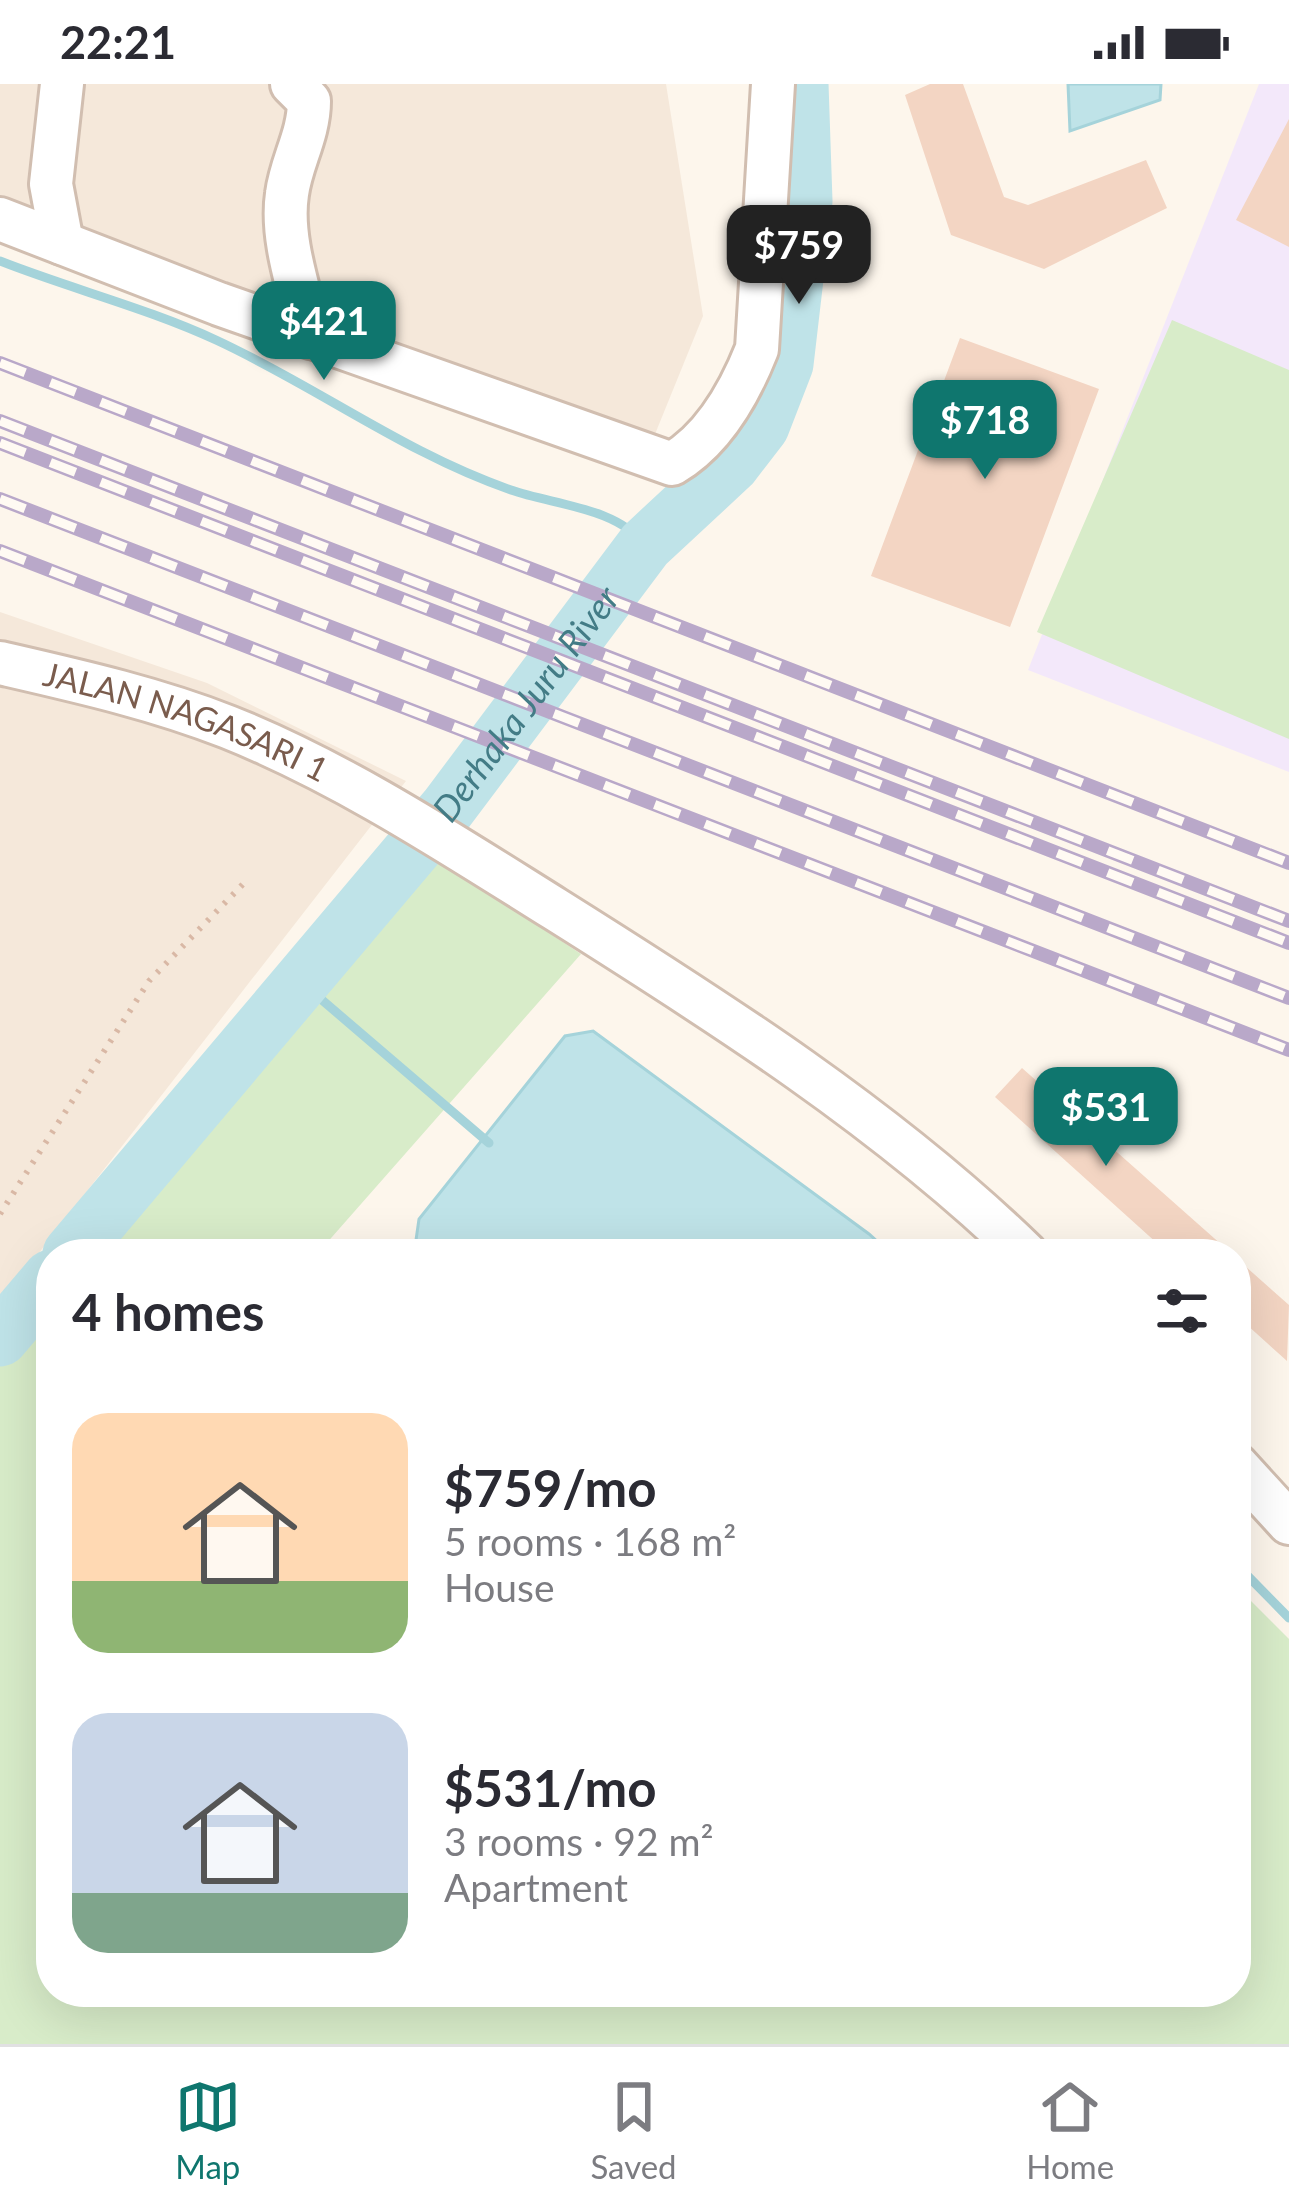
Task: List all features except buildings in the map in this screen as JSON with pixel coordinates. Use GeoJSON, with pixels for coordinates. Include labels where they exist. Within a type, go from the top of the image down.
{"type":"FeatureCollection","features":[{"type":"Feature","properties":{"kind":"street"},"geometry":{"type":"LineString","coordinates":[[62,84],[51,184],[62,243]]}},
{"type":"Feature","properties":{"kind":"street"},"geometry":{"type":"LineString","coordinates":[[0,220],[310,338],[672,464],[694,452],[742,385],[757,349],[773,84]]}},
{"type":"Feature","properties":{"kind":"street"},"geometry":{"type":"LineString","coordinates":[[305,87],[309,124],[286,194],[288,232],[310,338]]}},
{"type":"Feature","properties":{"kind":"street","name":"JALAN NAGASARI 1"},"geometry":{"type":"LineString","coordinates":[[0,663],[135,694],[232,729],[362,794],[697,999],[825,1089],[1008,1239]]}},
{"type":"Feature","properties":{"kind":"street"},"geometry":{"type":"LineString","coordinates":[[1251,1481],[1289,1523]]}},
{"type":"Feature","properties":{"kind":"path"},"geometry":{"type":"LineString","coordinates":[[0,1214],[148,981],[248,880]]}},
{"type":"Feature","properties":{"kind":"shaded area"},"geometry":{"type":"Polygon","coordinates":[[[0,84],[666,84],[703,316],[651,444],[0,240],[0,84]]]}},
{"type":"Feature","properties":{"kind":"shaded area"},"geometry":{"type":"Polygon","coordinates":[[[1259,84],[1289,84],[1289,772],[1028,670],[1259,84]]]}},
{"type":"Feature","properties":{"kind":"shaded area"},"geometry":{"type":"Polygon","coordinates":[[[0,612],[207,683],[406,781],[50,1239],[36,1239],[36,1257],[0,1303],[0,612]]]}},
{"type":"Feature","properties":{"kind":"green space"},"geometry":{"type":"Polygon","coordinates":[[[1172,320],[1289,370],[1289,739],[1037,632],[1172,320]]]}},
{"type":"Feature","properties":{"kind":"green space"},"geometry":{"type":"Polygon","coordinates":[[[430,854],[581,954],[330,1239],[104,1239],[430,854]]]}},
{"type":"Feature","properties":{"kind":"green space"},"geometry":{"type":"Polygon","coordinates":[[[36,1317],[36,2007],[1251,2007],[1251,1601],[1289,1639],[1289,2044],[0,2044],[0,1359],[36,1317]]]}},
{"type":"Feature","properties":{"kind":"water"},"geometry":{"type":"Polygon","coordinates":[[[1068,84],[1161,84],[1160,100],[1070,131],[1068,84]]]}},
{"type":"Feature","properties":{"kind":"water"},"geometry":{"type":"Polygon","coordinates":[[[593,1031],[874,1239],[416,1239],[419,1219],[565,1036],[593,1031]]]}},
{"type":"Feature","properties":{"kind":"waterway","name":"Derhaka Juru River"},"geometry":{"type":"LineString","coordinates":[[84,1239],[447,809],[645,545],[731,465],[761,426],[785,364],[804,201],[800,84]]}},
{"type":"Feature","properties":{"kind":"waterway"},"geometry":{"type":"LineString","coordinates":[[0,261],[216,340],[435,458],[511,490],[618,522],[645,545]]}},
{"type":"Feature","properties":{"kind":"waterway"},"geometry":{"type":"LineString","coordinates":[[301,982],[489,1143]]}},
{"type":"Feature","properties":{"kind":"waterway","name":"Derhaka Juru River"},"geometry":{"type":"LineString","coordinates":[[0,1338],[36,1296]]}},
{"type":"Feature","properties":{"kind":"waterway"},"geometry":{"type":"LineString","coordinates":[[1251,1579],[1289,1618]]}},
{"type":"Feature","properties":{"kind":"railway"},"geometry":{"type":"LineString","coordinates":[[0,363],[1289,863]]}},
{"type":"Feature","properties":{"kind":"railway"},"geometry":{"type":"LineString","coordinates":[[0,421],[1289,921]]}},
{"type":"Feature","properties":{"kind":"railway"},"geometry":{"type":"LineString","coordinates":[[0,443],[1289,943]]}},
{"type":"Feature","properties":{"kind":"railway"},"geometry":{"type":"LineString","coordinates":[[0,499],[1289,998]]}},
{"type":"Feature","properties":{"kind":"railway"},"geometry":{"type":"LineString","coordinates":[[0,551],[1289,1050]]}}]}
